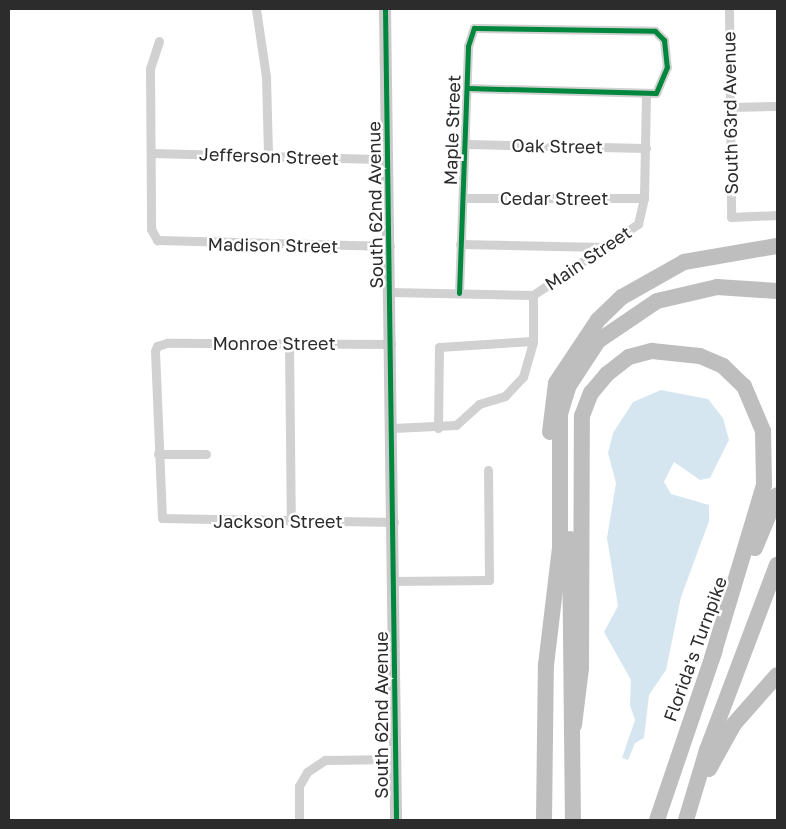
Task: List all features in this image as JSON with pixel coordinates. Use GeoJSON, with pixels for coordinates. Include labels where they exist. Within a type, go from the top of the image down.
{"type":"FeatureCollection","features":[{"type":"Feature","properties":{"kind":"highway"},"geometry":{"type":"LineString","coordinates":[[554,591],[549,546],[550,409],[556,383],[571,357],[598,320],[651,277],[714,254],[777,246]]}},
{"type":"Feature","properties":{"kind":"highway"},"geometry":{"type":"LineString","coordinates":[[544,820],[546,665],[560,548],[560,414],[581,364],[598,341],[625,319],[657,301],[718,287],[777,291]]}},
{"type":"Feature","properties":{"kind":"highway"},"geometry":{"type":"LineString","coordinates":[[574,725],[568,660],[571,416],[585,372],[601,350],[626,331],[683,302],[741,295],[777,302]]}},
{"type":"Feature","properties":{"kind":"highway"},"geometry":{"type":"LineString","coordinates":[[572,820],[574,725],[581,668],[582,416],[591,393],[607,374],[629,357],[652,350],[700,356],[723,366],[744,386],[763,431],[764,485],[712,658]]}},
{"type":"Feature","properties":{"kind":"highway","name":"Florida's Turnpike"},"geometry":{"type":"LineString","coordinates":[[657,820],[712,658],[777,495]]}},
{"type":"Feature","properties":{"kind":"highway"},"geometry":{"type":"LineString","coordinates":[[686,820],[777,565]]}},
{"type":"Feature","properties":{"kind":"highway"},"geometry":{"type":"LineString","coordinates":[[692,802],[734,724],[777,675]]}},
{"type":"Feature","properties":{"kind":"street"},"geometry":{"type":"LineString","coordinates":[[256,9],[266,77],[268,155]]}},
{"type":"Feature","properties":{"kind":"street","name":"South 62nd Avenue"},"geometry":{"type":"LineString","coordinates":[[385,9],[394,428],[396,820]]}},
{"type":"Feature","properties":{"kind":"street","name":"South 63rd Avenue"},"geometry":{"type":"LineString","coordinates":[[729,9],[731,217],[777,214]]}},
{"type":"Feature","properties":{"kind":"street","name":"Maple Street"},"geometry":{"type":"LineString","coordinates":[[459,293],[460,244],[467,144],[468,46],[474,28],[655,31],[664,40],[667,67],[660,88],[646,95]]}},
{"type":"Feature","properties":{"kind":"street"},"geometry":{"type":"LineString","coordinates":[[151,153],[150,68],[159,41]]}},
{"type":"Feature","properties":{"kind":"street"},"geometry":{"type":"LineString","coordinates":[[468,88],[646,95]]}},
{"type":"Feature","properties":{"kind":"street","name":"Main Street"},"geometry":{"type":"LineString","coordinates":[[390,292],[533,295],[638,224],[644,198],[646,95]]}},
{"type":"Feature","properties":{"kind":"street"},"geometry":{"type":"LineString","coordinates":[[731,107],[777,106]]}},
{"type":"Feature","properties":{"kind":"street","name":"Oak Street"},"geometry":{"type":"LineString","coordinates":[[467,144],[646,148]]}},
{"type":"Feature","properties":{"kind":"street","name":"Jefferson Street"},"geometry":{"type":"LineString","coordinates":[[151,153],[388,159]]}},
{"type":"Feature","properties":{"kind":"street","name":"Madison Street"},"geometry":{"type":"LineString","coordinates":[[151,153],[150,229],[157,240],[390,246]]}},
{"type":"Feature","properties":{"kind":"street","name":"Cedar Street"},"geometry":{"type":"LineString","coordinates":[[463,198],[644,198]]}},
{"type":"Feature","properties":{"kind":"street"},"geometry":{"type":"LineString","coordinates":[[460,244],[604,247]]}},
{"type":"Feature","properties":{"kind":"street"},"geometry":{"type":"LineString","coordinates":[[394,428],[438,428],[456,425],[479,404],[505,396],[522,377],[533,342],[533,295]]}},
{"type":"Feature","properties":{"kind":"street"},"geometry":{"type":"LineString","coordinates":[[438,428],[439,348],[533,342]]}},
{"type":"Feature","properties":{"kind":"street"},"geometry":{"type":"LineString","coordinates":[[289,343],[291,521]]}},
{"type":"Feature","properties":{"kind":"street","name":"Monroe Street"},"geometry":{"type":"LineString","coordinates":[[158,454],[157,346],[289,343],[391,344]]}},
{"type":"Feature","properties":{"kind":"street"},"geometry":{"type":"LineString","coordinates":[[158,454],[206,454]]}},
{"type":"Feature","properties":{"kind":"street","name":"Jackson Street"},"geometry":{"type":"LineString","coordinates":[[158,454],[162,518],[394,522]]}},
{"type":"Feature","properties":{"kind":"street"},"geometry":{"type":"LineString","coordinates":[[394,581],[489,580],[488,470]]}},
{"type":"Feature","properties":{"kind":"street"},"geometry":{"type":"LineString","coordinates":[[299,820],[299,786],[307,772],[326,760],[395,759]]}},
{"type":"Feature","properties":{"kind":"water"},"geometry":{"type":"Polygon","coordinates":[[[661,390],[708,399],[723,418],[729,440],[710,478],[700,480],[674,462],[664,482],[671,494],[709,505],[709,521],[681,597],[666,670],[649,695],[644,738],[635,743],[628,760],[622,758],[635,720],[630,705],[631,680],[604,632],[618,606],[607,538],[616,483],[608,453],[613,433],[633,402],[661,390]]]}},
{"type":"Feature","properties":{"kind":"cycle path"},"geometry":{"type":"LineString","coordinates":[[385,9],[396,820]]}},
{"type":"Feature","properties":{"kind":"cycle path"},"geometry":{"type":"LineString","coordinates":[[459,293],[468,46],[474,28],[655,31],[664,40],[667,67],[656,93],[468,88]]}}]}
